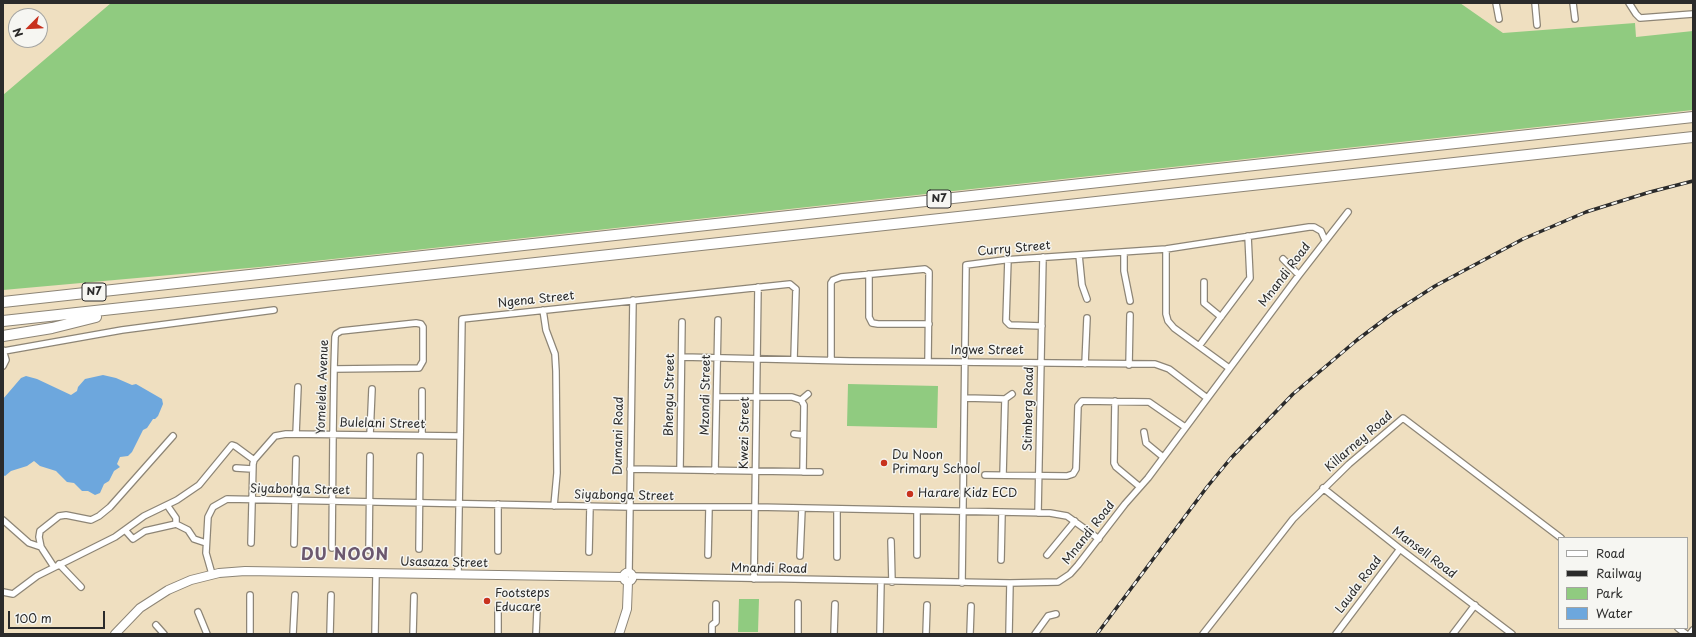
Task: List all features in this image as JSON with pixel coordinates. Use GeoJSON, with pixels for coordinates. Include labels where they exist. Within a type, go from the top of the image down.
{"type":"FeatureCollection","features":[{"type":"Feature","properties":{"kind":"highway","name":"N7"},"geometry":{"type":"LineString","coordinates":[[3,302],[1693,117]]}},
{"type":"Feature","properties":{"kind":"highway","name":"N7"},"geometry":{"type":"LineString","coordinates":[[3,321],[131,309],[174,302],[660,248],[1693,136]]}},
{"type":"Feature","properties":{"kind":"highway"},"geometry":{"type":"LineString","coordinates":[[3,295],[178,278],[186,282]]}},
{"type":"Feature","properties":{"kind":"highway"},"geometry":{"type":"LineString","coordinates":[[3,336],[52,328],[131,309]]}},
{"type":"Feature","properties":{"kind":"street"},"geometry":{"type":"LineString","coordinates":[[1496,3],[1499,19]]}},
{"type":"Feature","properties":{"kind":"street"},"geometry":{"type":"LineString","coordinates":[[1535,3],[1537,25]]}},
{"type":"Feature","properties":{"kind":"street"},"geometry":{"type":"LineString","coordinates":[[1573,3],[1574,18]]}},
{"type":"Feature","properties":{"kind":"street"},"geometry":{"type":"LineString","coordinates":[[1629,3],[1640,18],[1693,14]]}},
{"type":"Feature","properties":{"kind":"street","name":"Mnandi Road"},"geometry":{"type":"LineString","coordinates":[[628,577],[1010,584],[1058,582],[1070,574],[1140,487],[1298,275],[1348,212]]}},
{"type":"Feature","properties":{"kind":"street","name":"Curry Street"},"geometry":{"type":"LineString","coordinates":[[962,583],[966,265],[1008,259],[1166,249],[1314,227],[1321,231],[1325,240]]}},
{"type":"Feature","properties":{"kind":"street"},"geometry":{"type":"LineString","coordinates":[[1199,346],[1250,278],[1248,236]]}},
{"type":"Feature","properties":{"kind":"street"},"geometry":{"type":"LineString","coordinates":[[1166,249],[1166,314],[1168,321],[1174,328],[1229,368]]}},
{"type":"Feature","properties":{"kind":"street"},"geometry":{"type":"LineString","coordinates":[[1124,252],[1124,271],[1130,301]]}},
{"type":"Feature","properties":{"kind":"street"},"geometry":{"type":"LineString","coordinates":[[1079,255],[1082,285],[1087,299]]}},
{"type":"Feature","properties":{"kind":"street","name":"Stimberg Road"},"geometry":{"type":"LineString","coordinates":[[1038,513],[1040,475],[1043,257]]}},
{"type":"Feature","properties":{"kind":"street"},"geometry":{"type":"LineString","coordinates":[[1008,259],[1006,321],[1010,325],[1042,326]]}},
{"type":"Feature","properties":{"kind":"street"},"geometry":{"type":"LineString","coordinates":[[1283,259],[1298,275]]}},
{"type":"Feature","properties":{"kind":"street"},"geometry":{"type":"LineString","coordinates":[[831,360],[832,282],[841,276],[927,270],[930,275],[928,362]]}},
{"type":"Feature","properties":{"kind":"street"},"geometry":{"type":"LineString","coordinates":[[869,274],[869,317],[872,322],[878,324],[929,324]]}},
{"type":"Feature","properties":{"kind":"street"},"geometry":{"type":"LineString","coordinates":[[1204,282],[1204,303],[1221,317]]}},
{"type":"Feature","properties":{"kind":"street","name":"Ngena Street"},"geometry":{"type":"LineString","coordinates":[[458,575],[462,319],[786,284],[792,285],[796,288],[794,359]]}},
{"type":"Feature","properties":{"kind":"street","name":"Kwezi Street"},"geometry":{"type":"LineString","coordinates":[[754,580],[758,287]]}},
{"type":"Feature","properties":{"kind":"street","name":"Dumani Road"},"geometry":{"type":"LineString","coordinates":[[619,634],[627,609],[633,300]]}},
{"type":"Feature","properties":{"kind":"street"},"geometry":{"type":"LineString","coordinates":[[3,366],[6,360],[3,351],[122,330],[274,310]]}},
{"type":"Feature","properties":{"kind":"street"},"geometry":{"type":"LineString","coordinates":[[544,310],[546,330],[555,354],[556,371],[557,473],[554,506]]}},
{"type":"Feature","properties":{"kind":"street"},"geometry":{"type":"LineString","coordinates":[[1129,365],[1130,315]]}},
{"type":"Feature","properties":{"kind":"street"},"geometry":{"type":"LineString","coordinates":[[1085,364],[1087,318]]}},
{"type":"Feature","properties":{"kind":"street","name":"Mzondi Street"},"geometry":{"type":"LineString","coordinates":[[715,471],[718,397],[718,320]]}},
{"type":"Feature","properties":{"kind":"street","name":"Bhengu Street"},"geometry":{"type":"LineString","coordinates":[[680,469],[682,322]]}},
{"type":"Feature","properties":{"kind":"street","name":"Yomelela Avenue"},"geometry":{"type":"LineString","coordinates":[[332,548],[332,501],[334,369],[335,337],[339,331],[416,323],[421,324],[424,331],[421,367],[414,369],[334,369]]}},
{"type":"Feature","properties":{"kind":"street","name":"Ingwe Street"},"geometry":{"type":"LineString","coordinates":[[682,357],[1129,365],[1155,364],[1164,366],[1207,398]]}},
{"type":"Feature","properties":{"kind":"street"},"geometry":{"type":"LineString","coordinates":[[296,434],[298,387]]}},
{"type":"Feature","properties":{"kind":"street"},"geometry":{"type":"LineString","coordinates":[[370,435],[372,389]]}},
{"type":"Feature","properties":{"kind":"street"},"geometry":{"type":"LineString","coordinates":[[422,391],[422,435]]}},
{"type":"Feature","properties":{"kind":"street"},"geometry":{"type":"LineString","coordinates":[[801,400],[808,394]]}},
{"type":"Feature","properties":{"kind":"street"},"geometry":{"type":"LineString","coordinates":[[965,398],[1005,399],[1012,394]]}},
{"type":"Feature","properties":{"kind":"street"},"geometry":{"type":"LineString","coordinates":[[718,397],[792,397],[801,400],[804,405],[803,472]]}},
{"type":"Feature","properties":{"kind":"street"},"geometry":{"type":"LineString","coordinates":[[1003,475],[1005,399]]}},
{"type":"Feature","properties":{"kind":"street"},"geometry":{"type":"LineString","coordinates":[[1115,401],[1114,463],[1116,467],[1140,487]]}},
{"type":"Feature","properties":{"kind":"street"},"geometry":{"type":"LineString","coordinates":[[985,475],[1067,476],[1075,472],[1078,406],[1080,402],[1115,401],[1151,403],[1185,427]]}},
{"type":"Feature","properties":{"kind":"street","name":"Killarney Road"},"geometry":{"type":"LineString","coordinates":[[1203,634],[1277,537],[1323,488],[1373,442],[1403,418],[1560,537]]}},
{"type":"Feature","properties":{"kind":"street"},"geometry":{"type":"LineString","coordinates":[[1144,432],[1146,443],[1163,457]]}},
{"type":"Feature","properties":{"kind":"street","name":"Bulelani Street"},"geometry":{"type":"LineString","coordinates":[[251,543],[252,468],[254,460],[276,436],[296,434],[333,434],[460,436]]}},
{"type":"Feature","properties":{"kind":"street"},"geometry":{"type":"LineString","coordinates":[[794,434],[803,435]]}},
{"type":"Feature","properties":{"kind":"street"},"geometry":{"type":"LineString","coordinates":[[81,586],[57,566],[41,547],[39,537],[40,531],[60,516],[66,515],[91,520],[99,516],[110,507],[173,436]]}},
{"type":"Feature","properties":{"kind":"street"},"geometry":{"type":"LineString","coordinates":[[3,592],[13,594],[37,576],[115,537],[144,516],[168,505],[199,485],[232,445],[254,460]]}},
{"type":"Feature","properties":{"kind":"street"},"geometry":{"type":"LineString","coordinates":[[369,550],[370,456]]}},
{"type":"Feature","properties":{"kind":"street"},"geometry":{"type":"LineString","coordinates":[[418,549],[420,456]]}},
{"type":"Feature","properties":{"kind":"street"},"geometry":{"type":"LineString","coordinates":[[294,544],[296,459]]}},
{"type":"Feature","properties":{"kind":"street"},"geometry":{"type":"LineString","coordinates":[[236,468],[252,468]]}},
{"type":"Feature","properties":{"kind":"street"},"geometry":{"type":"LineString","coordinates":[[630,469],[820,472]]}},
{"type":"Feature","properties":{"kind":"street","name":"Mansell Road"},"geometry":{"type":"LineString","coordinates":[[1323,488],[1400,549],[1512,634]]}},
{"type":"Feature","properties":{"kind":"street","name":"Siyabonga Street"},"geometry":{"type":"LineString","coordinates":[[212,574],[207,562],[206,543],[208,517],[214,508],[227,499],[554,506],[709,508],[755,507],[837,510],[1038,513],[1059,514],[1075,521],[1099,539]]}},
{"type":"Feature","properties":{"kind":"street"},"geometry":{"type":"LineString","coordinates":[[498,504],[498,551]]}},
{"type":"Feature","properties":{"kind":"street"},"geometry":{"type":"LineString","coordinates":[[168,505],[176,518],[176,524]]}},
{"type":"Feature","properties":{"kind":"street"},"geometry":{"type":"LineString","coordinates":[[589,552],[590,506]]}},
{"type":"Feature","properties":{"kind":"street"},"geometry":{"type":"LineString","coordinates":[[708,555],[709,508]]}},
{"type":"Feature","properties":{"kind":"street"},"geometry":{"type":"LineString","coordinates":[[800,556],[802,509]]}},
{"type":"Feature","properties":{"kind":"street"},"geometry":{"type":"LineString","coordinates":[[837,510],[837,557]]}},
{"type":"Feature","properties":{"kind":"street"},"geometry":{"type":"LineString","coordinates":[[917,511],[917,555]]}},
{"type":"Feature","properties":{"kind":"street"},"geometry":{"type":"LineString","coordinates":[[1002,513],[1002,560]]}},
{"type":"Feature","properties":{"kind":"street"},"geometry":{"type":"LineString","coordinates":[[3,520],[29,543],[41,547]]}},
{"type":"Feature","properties":{"kind":"street"},"geometry":{"type":"LineString","coordinates":[[1047,555],[1075,521]]}},
{"type":"Feature","properties":{"kind":"street"},"geometry":{"type":"LineString","coordinates":[[125,530],[133,539],[145,531],[176,524],[188,530],[194,539],[206,543]]}},
{"type":"Feature","properties":{"kind":"street"},"geometry":{"type":"LineString","coordinates":[[891,541],[892,582]]}},
{"type":"Feature","properties":{"kind":"street","name":"Lauda Road"},"geometry":{"type":"LineString","coordinates":[[1336,634],[1400,549]]}},
{"type":"Feature","properties":{"kind":"street","name":"Usasaza Street"},"geometry":{"type":"LineString","coordinates":[[115,634],[140,608],[163,593],[179,584],[212,574],[245,571],[628,577]]}},
{"type":"Feature","properties":{"kind":"street"},"geometry":{"type":"LineString","coordinates":[[375,634],[376,574]]}},
{"type":"Feature","properties":{"kind":"street"},"geometry":{"type":"LineString","coordinates":[[880,634],[881,582]]}},
{"type":"Feature","properties":{"kind":"street"},"geometry":{"type":"LineString","coordinates":[[1009,634],[1010,584]]}},
{"type":"Feature","properties":{"kind":"street"},"geometry":{"type":"LineString","coordinates":[[250,595],[250,634]]}},
{"type":"Feature","properties":{"kind":"street"},"geometry":{"type":"LineString","coordinates":[[293,634],[295,595]]}},
{"type":"Feature","properties":{"kind":"street"},"geometry":{"type":"LineString","coordinates":[[330,634],[331,596]]}},
{"type":"Feature","properties":{"kind":"street"},"geometry":{"type":"LineString","coordinates":[[413,634],[414,596]]}},
{"type":"Feature","properties":{"kind":"street"},"geometry":{"type":"LineString","coordinates":[[798,603],[798,634]]}},
{"type":"Feature","properties":{"kind":"street"},"geometry":{"type":"LineString","coordinates":[[712,634],[712,625],[716,622],[716,604]]}},
{"type":"Feature","properties":{"kind":"street"},"geometry":{"type":"LineString","coordinates":[[834,634],[835,604]]}},
{"type":"Feature","properties":{"kind":"street"},"geometry":{"type":"LineString","coordinates":[[926,634],[928,605]]}},
{"type":"Feature","properties":{"kind":"street"},"geometry":{"type":"LineString","coordinates":[[1453,634],[1475,605]]}},
{"type":"Feature","properties":{"kind":"street"},"geometry":{"type":"LineString","coordinates":[[970,634],[971,606]]}},
{"type":"Feature","properties":{"kind":"street"},"geometry":{"type":"LineString","coordinates":[[498,609],[498,634]]}},
{"type":"Feature","properties":{"kind":"street"},"geometry":{"type":"LineString","coordinates":[[536,634],[537,611]]}},
{"type":"Feature","properties":{"kind":"street"},"geometry":{"type":"LineString","coordinates":[[198,612],[207,634]]}},
{"type":"Feature","properties":{"kind":"street"},"geometry":{"type":"LineString","coordinates":[[1035,634],[1048,616],[1056,614]]}},
{"type":"Feature","properties":{"kind":"street"},"geometry":{"type":"LineString","coordinates":[[156,625],[164,634]]}},
{"type":"Feature","properties":{"kind":"street"},"geometry":{"type":"LineString","coordinates":[[1690,634],[1693,630]]}},
{"type":"Feature","properties":{"kind":"green space"},"geometry":{"type":"Polygon","coordinates":[[[111,3],[1460,3],[1503,33],[1635,23],[1636,37],[1693,31],[1693,110],[260,267],[3,290],[3,95],[111,3]]]}},
{"type":"Feature","properties":{"kind":"green space"},"geometry":{"type":"Polygon","coordinates":[[[848,384],[938,386],[937,428],[847,426],[848,384]]]}},
{"type":"Feature","properties":{"kind":"green space"},"geometry":{"type":"Polygon","coordinates":[[[739,599],[759,599],[758,632],[738,632],[739,599]]]}},
{"type":"Feature","properties":{"kind":"water"},"geometry":{"type":"Polygon","coordinates":[[[103,375],[116,378],[132,385],[136,384],[162,399],[163,404],[158,416],[153,419],[147,428],[143,430],[132,452],[128,456],[120,457],[117,464],[120,467],[114,471],[109,481],[104,484],[100,493],[95,495],[88,491],[82,491],[74,483],[67,482],[56,471],[40,466],[34,461],[27,466],[11,471],[5,476],[3,475],[3,399],[21,378],[26,376],[37,379],[71,395],[77,391],[78,387],[85,379],[103,375]]]}},
{"type":"Feature","properties":{"kind":"railway"},"geometry":{"type":"LineString","coordinates":[[1097,634],[1207,487],[1231,458],[1293,394],[1357,340],[1393,313],[1435,286],[1523,239],[1586,212],[1650,192],[1693,181]]}},
{"type":"Feature","properties":{"kind":"place","name":"Du Noon Primary School"},"geometry":{"type":"Point","coordinates":[884,463]}},
{"type":"Feature","properties":{"kind":"place","name":"Harare Kidz ECD"},"geometry":{"type":"Point","coordinates":[910,494]}},
{"type":"Feature","properties":{"kind":"place","name":"Footsteps Educare"},"geometry":{"type":"Point","coordinates":[487,601]}},
{"type":"Feature","properties":{"kind":"district","name":"DU NOON"},"geometry":{"type":"Point","coordinates":[345,556]}}]}
